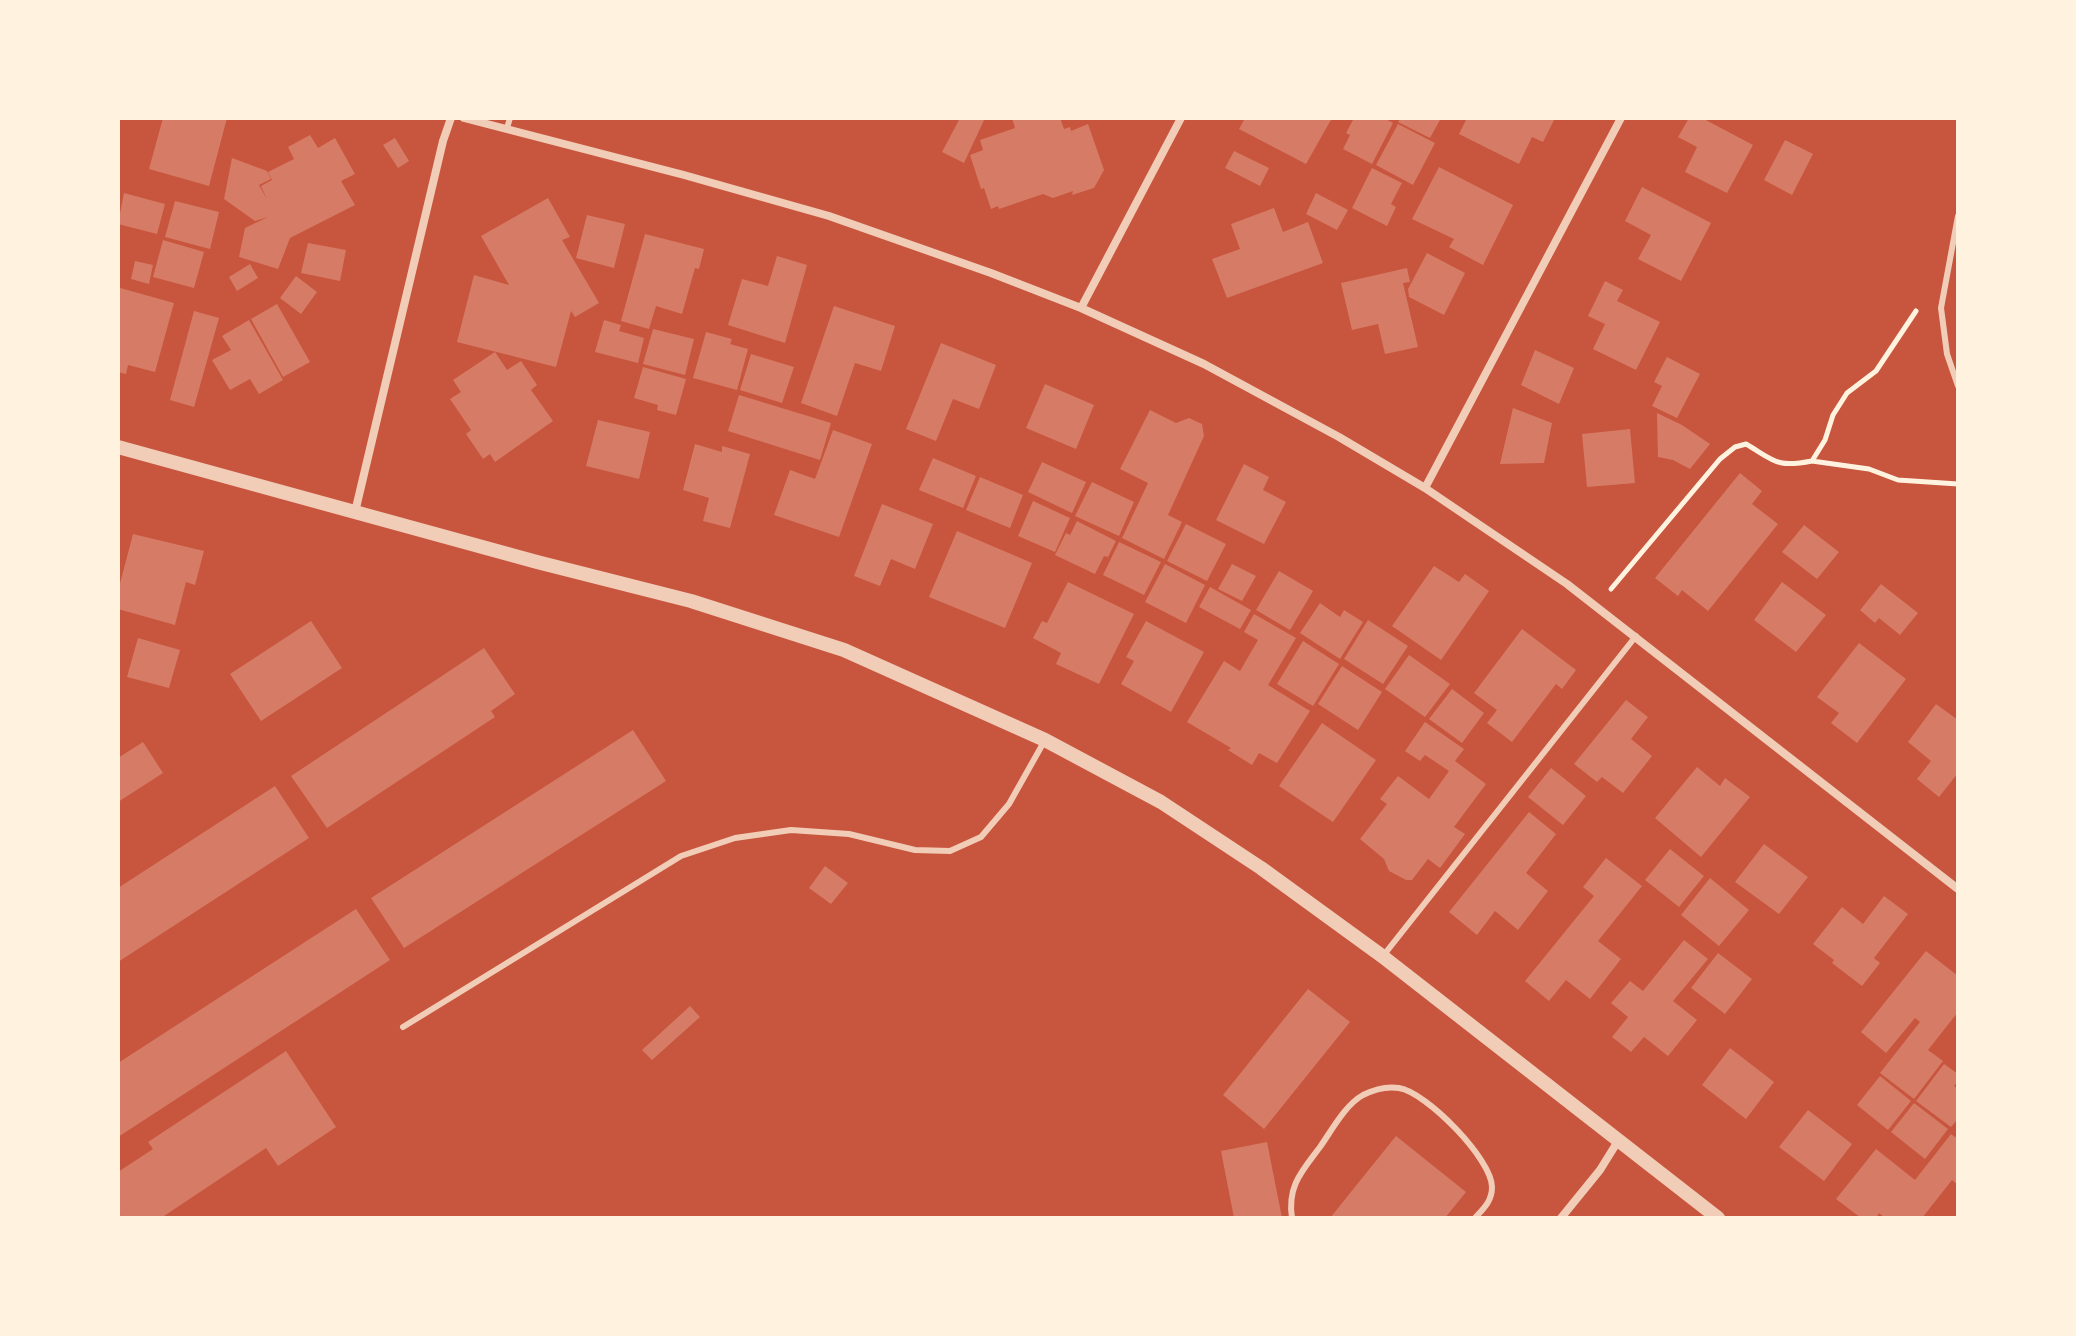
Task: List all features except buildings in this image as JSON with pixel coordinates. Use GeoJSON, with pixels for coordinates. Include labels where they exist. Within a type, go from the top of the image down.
{"type":"FeatureCollection","features":[{"type":"Feature","properties":{"kind":"street"},"geometry":{"type":"LineString","coordinates":[[355,512],[451,118]]}},
{"type":"Feature","properties":{"kind":"street"},"geometry":{"type":"LineString","coordinates":[[464,118],[829,216],[1081,308],[1218,371],[1425,488],[1596,605],[1958,889]]}},
{"type":"Feature","properties":{"kind":"street"},"geometry":{"type":"LineString","coordinates":[[1081,308],[1181,118]]}},
{"type":"Feature","properties":{"kind":"street"},"geometry":{"type":"LineString","coordinates":[[1425,488],[1621,118]]}},
{"type":"Feature","properties":{"kind":"street"},"geometry":{"type":"LineString","coordinates":[[118,447],[691,601],[830,645],[1045,740],[1161,802],[1261,868],[1382,956],[1718,1218]]}},
{"type":"Feature","properties":{"kind":"street"},"geometry":{"type":"LineString","coordinates":[[1561,1218],[1600,1170],[1618,1141]]}},
{"type":"Feature","properties":{"kind":"lane"},"geometry":{"type":"LineString","coordinates":[[507,128],[510,118]]}},
{"type":"Feature","properties":{"kind":"lane"},"geometry":{"type":"LineString","coordinates":[[1958,216],[1941,308],[1947,354],[1958,386]]}},
{"type":"Feature","properties":{"kind":"lane"},"geometry":{"type":"LineString","coordinates":[[1382,956],[1636,636]]}},
{"type":"Feature","properties":{"kind":"lane"},"geometry":{"type":"LineString","coordinates":[[403,1027],[681,856],[735,838],[791,830],[849,834],[915,850],[950,851],[981,837],[1009,804],[1045,740]]}},
{"type":"Feature","properties":{"kind":"lane"},"geometry":{"type":"LineString","coordinates":[[1292,1218],[1290,1208],[1295,1180],[1360,1096],[1380,1088],[1398,1088],[1417,1094],[1483,1160],[1491,1175],[1492,1189],[1489,1203],[1475,1218]]}},
{"type":"Feature","properties":{"kind":"path"},"geometry":{"type":"LineString","coordinates":[[1812,461],[1847,393],[1876,371],[1886,359],[1948,262]]}},
{"type":"Feature","properties":{"kind":"path"},"geometry":{"type":"LineString","coordinates":[[1596,605],[1720,459],[1735,447],[1746,444],[1771,462],[1783,464],[1812,461],[1869,469],[1898,480],[1958,484]]}}]}
